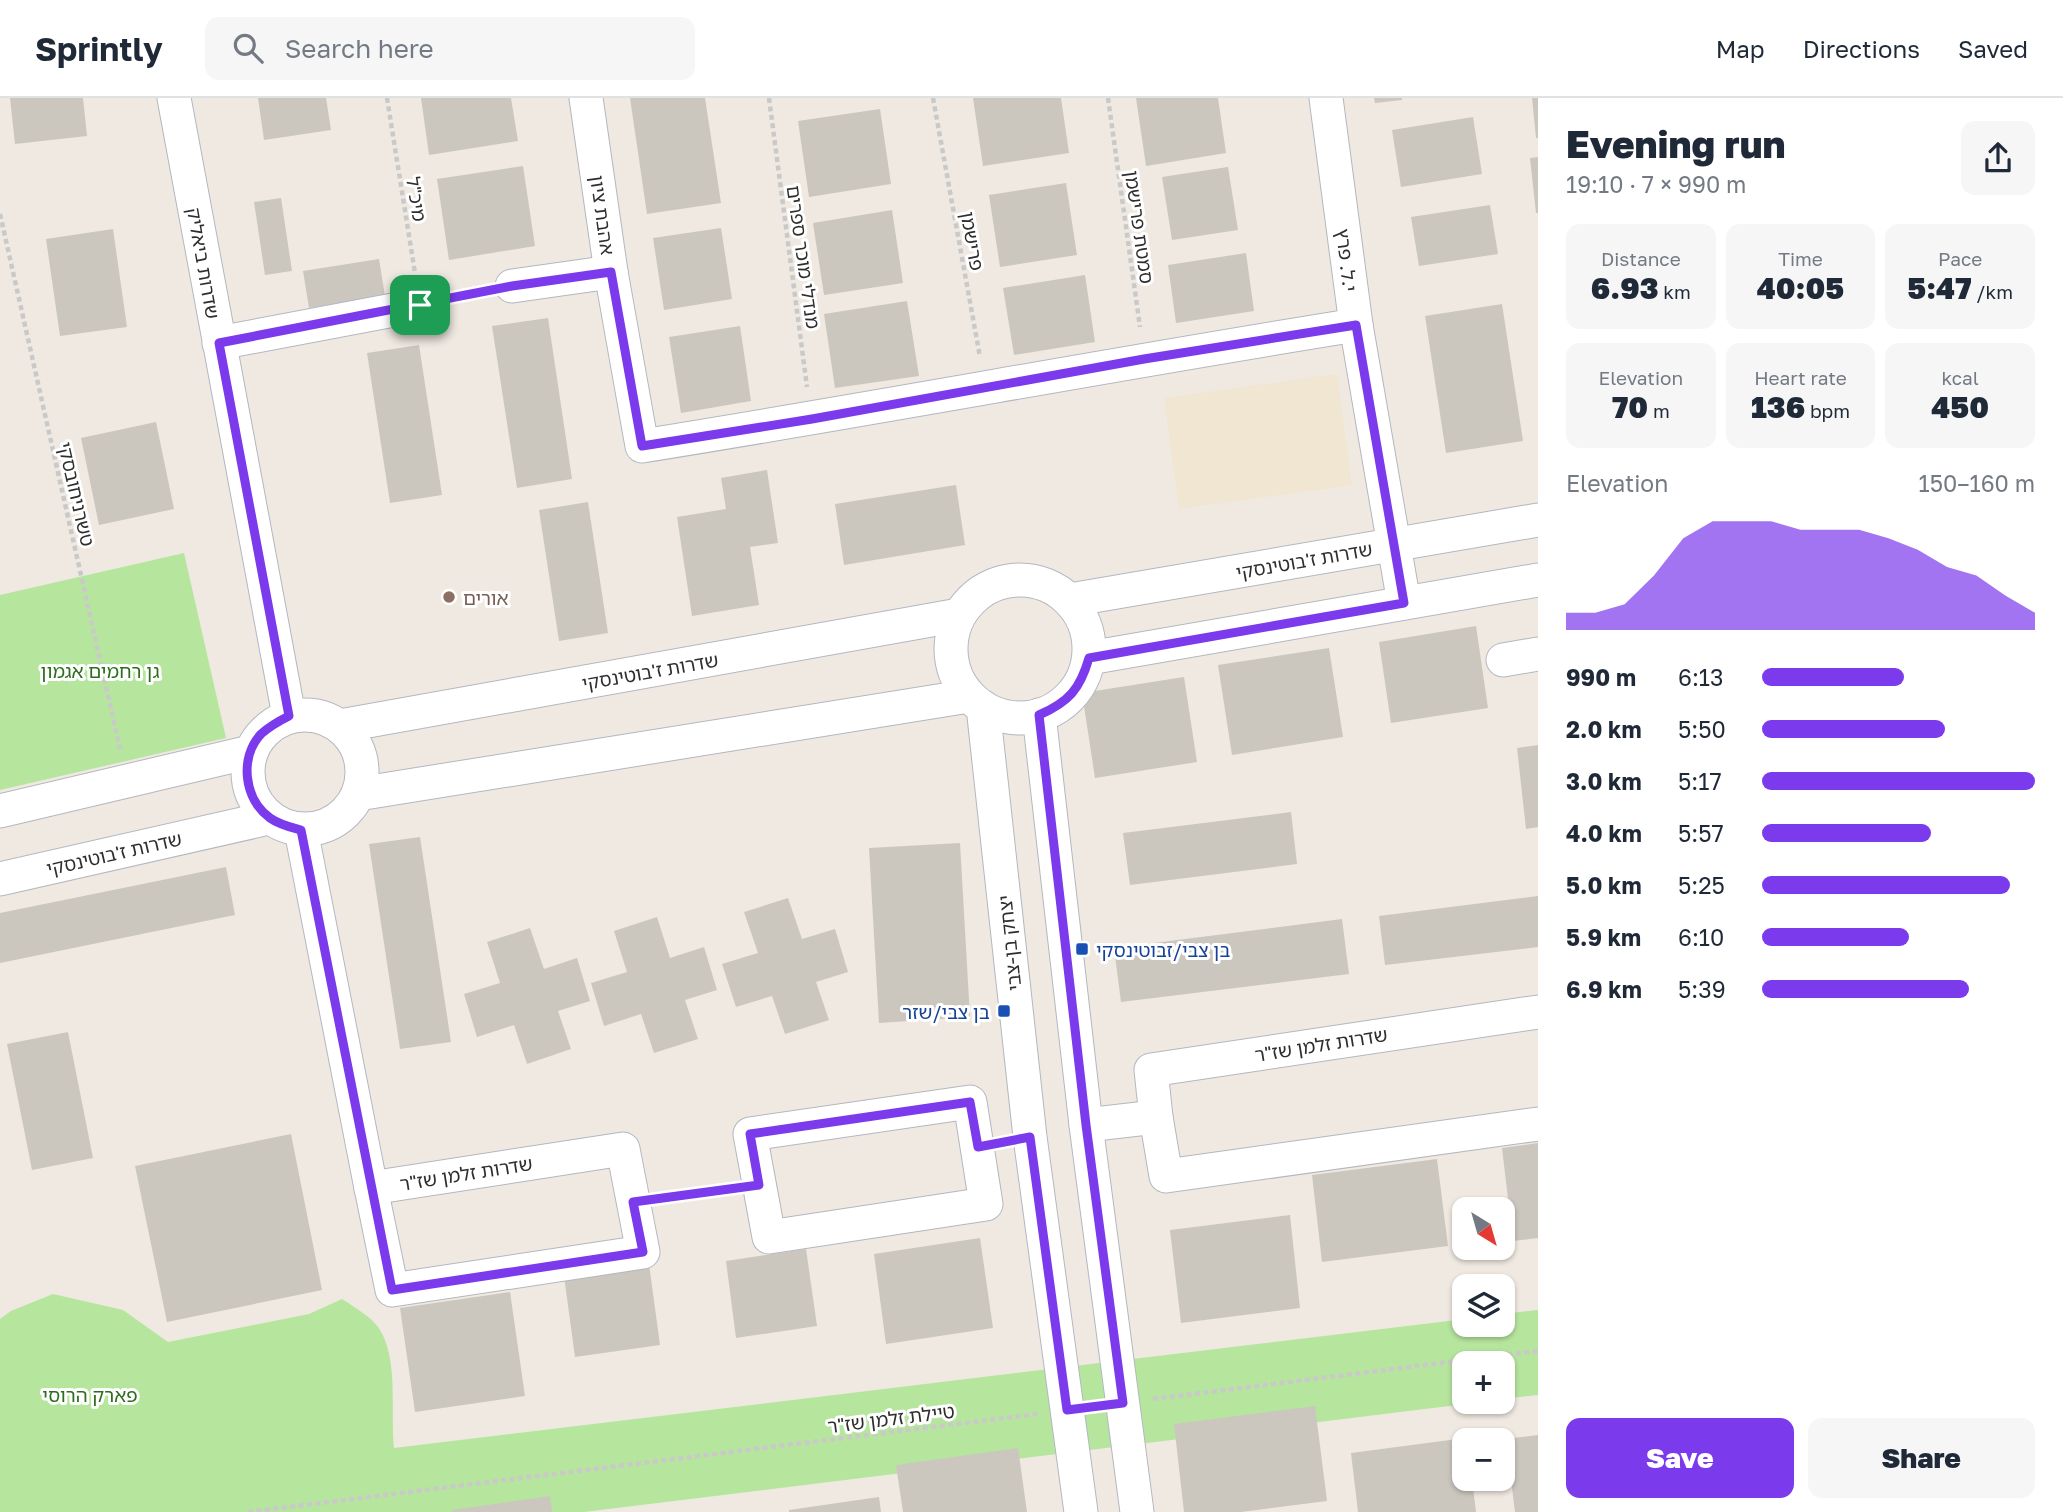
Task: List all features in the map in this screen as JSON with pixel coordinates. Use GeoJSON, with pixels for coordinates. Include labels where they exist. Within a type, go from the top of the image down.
{"type":"FeatureCollection","features":[{"type":"Feature","properties":{"kind":"street","name":"שדרות ביאליק"},"geometry":{"type":"LineString","coordinates":[[174,98],[289,716]]}},
{"type":"Feature","properties":{"kind":"street","name":"אהבת ציון"},"geometry":{"type":"LineString","coordinates":[[586,98],[611,272],[642,446],[1356,325]]}},
{"type":"Feature","properties":{"kind":"street","name":"י.ל. פרץ"},"geometry":{"type":"LineString","coordinates":[[1326,98],[1356,325],[1404,603]]}},
{"type":"Feature","properties":{"kind":"street"},"geometry":{"type":"LineString","coordinates":[[512,286],[611,272]]}},
{"type":"Feature","properties":{"kind":"street"},"geometry":{"type":"LineString","coordinates":[[219,343],[420,305]]}},
{"type":"Feature","properties":{"kind":"street","name":"שדרות ז'בוטינסקי"},"geometry":{"type":"LineString","coordinates":[[1070,600],[1538,520]]}},
{"type":"Feature","properties":{"kind":"street"},"geometry":{"type":"LineString","coordinates":[[1011,580],[1032,580],[1052,587],[1070,600],[1082,617],[1088,637],[1089,658],[1083,677],[1072,694],[1057,707],[1039,715],[1020,718],[1001,715],[976,701],[957,678],[951,657],[952,635],[959,615],[972,598],[990,586],[1011,580]]}},
{"type":"Feature","properties":{"kind":"street"},"geometry":{"type":"LineString","coordinates":[[1089,658],[1538,580]]}},
{"type":"Feature","properties":{"kind":"street","name":"שדרות ז'בוטינסקי"},"geometry":{"type":"LineString","coordinates":[[340,726],[959,615]]}},
{"type":"Feature","properties":{"kind":"street"},"geometry":{"type":"LineString","coordinates":[[1503,660],[1538,654]]}},
{"type":"Feature","properties":{"kind":"street"},"geometry":{"type":"LineString","coordinates":[[358,794],[976,701]]}},
{"type":"Feature","properties":{"kind":"street","name":"יצחק בן-צבי"},"geometry":{"type":"LineString","coordinates":[[976,701],[1030,1137],[1081,1512]]}},
{"type":"Feature","properties":{"kind":"street"},"geometry":{"type":"LineString","coordinates":[[307,714],[325,718],[340,726],[353,740],[361,758],[362,776],[358,794],[349,809],[335,821],[319,828],[301,830],[284,826],[269,818],[257,804],[249,788],[247,770],[250,752],[259,736],[273,724],[289,716],[307,714]]}},
{"type":"Feature","properties":{"kind":"street"},"geometry":{"type":"LineString","coordinates":[[1039,715],[1086,1125],[1137,1512]]}},
{"type":"Feature","properties":{"kind":"street"},"geometry":{"type":"LineString","coordinates":[[0,811],[250,752]]}},
{"type":"Feature","properties":{"kind":"street","name":"שדרות ז'בוטינסקי"},"geometry":{"type":"LineString","coordinates":[[0,879],[269,818]]}},
{"type":"Feature","properties":{"kind":"street"},"geometry":{"type":"LineString","coordinates":[[301,830],[371,1188]]}},
{"type":"Feature","properties":{"kind":"street","name":"שדרות זלמן שז\"ר"},"geometry":{"type":"LineString","coordinates":[[1538,1012],[1151,1070],[1166,1176],[1538,1124]]}},
{"type":"Feature","properties":{"kind":"street"},"geometry":{"type":"LineString","coordinates":[[970,1102],[978,1147],[986,1204],[769,1237],[750,1134],[970,1102]]}},
{"type":"Feature","properties":{"kind":"street"},"geometry":{"type":"LineString","coordinates":[[1086,1125],[1156,1117]]}},
{"type":"Feature","properties":{"kind":"street"},"geometry":{"type":"LineString","coordinates":[[978,1147],[1030,1137]]}},
{"type":"Feature","properties":{"kind":"street","name":"שדרות זלמן שז\"ר"},"geometry":{"type":"LineString","coordinates":[[622,1149],[633,1202],[643,1252],[392,1290],[371,1188],[622,1149]]}},
{"type":"Feature","properties":{"kind":"path","name":"מיכ\"ל"},"geometry":{"type":"LineString","coordinates":[[387,98],[420,305]]}},
{"type":"Feature","properties":{"kind":"path","name":"מנדלי מוכר ספרים"},"geometry":{"type":"LineString","coordinates":[[769,98],[812,419]]}},
{"type":"Feature","properties":{"kind":"path","name":"פרישמן"},"geometry":{"type":"LineString","coordinates":[[933,98],[986,389]]}},
{"type":"Feature","properties":{"kind":"path","name":"סמטת פרישמן"},"geometry":{"type":"LineString","coordinates":[[1108,98],[1144,359]]}},
{"type":"Feature","properties":{"kind":"path","name":"טשרניחובסקי"},"geometry":{"type":"LineString","coordinates":[[0,214],[127,780]]}},
{"type":"Feature","properties":{"kind":"path"},"geometry":{"type":"LineString","coordinates":[[420,305],[512,286]]}},
{"type":"Feature","properties":{"kind":"path"},"geometry":{"type":"LineString","coordinates":[[633,1202],[759,1185]]}},
{"type":"Feature","properties":{"kind":"path"},"geometry":{"type":"LineString","coordinates":[[1123,1403],[1538,1351]]}},
{"type":"Feature","properties":{"kind":"path","name":"טיילת זלמן שז\"ר"},"geometry":{"type":"LineString","coordinates":[[248,1512],[1067,1410]]}},
{"type":"Feature","properties":{"kind":"shaded area"},"geometry":{"type":"Polygon","coordinates":[[[1337,374],[1352,485],[1179,509],[1164,398],[1337,374]]]}},
{"type":"Feature","properties":{"kind":"green space","name":"גן רחמים אגמון"},"geometry":{"type":"Polygon","coordinates":[[[184,553],[226,738],[0,790],[0,595],[184,553]]]}},
{"type":"Feature","properties":{"kind":"green space","name":"פארק הרוסי"},"geometry":{"type":"Polygon","coordinates":[[[53,1294],[123,1310],[168,1342],[309,1314],[342,1299],[372,1321],[386,1343],[392,1372],[394,1448],[1452,1321],[1452,1337],[1515,1337],[1515,1313],[1538,1310],[1538,1395],[1515,1398],[1515,1351],[1452,1351],[1452,1406],[584,1512],[0,1512],[0,1319],[11,1311],[53,1294]]]}},
{"type":"Feature","properties":{"kind":"building"},"geometry":{"type":"Polygon","coordinates":[[[10,98],[83,98],[87,136],[15,144],[10,98]]]}},
{"type":"Feature","properties":{"kind":"building"},"geometry":{"type":"Polygon","coordinates":[[[258,98],[326,98],[331,130],[264,140],[258,98]]]}},
{"type":"Feature","properties":{"kind":"building"},"geometry":{"type":"Polygon","coordinates":[[[421,98],[511,98],[518,141],[429,155],[421,98]]]}},
{"type":"Feature","properties":{"kind":"building"},"geometry":{"type":"Polygon","coordinates":[[[630,98],[705,98],[721,203],[647,214],[630,98]]]}},
{"type":"Feature","properties":{"kind":"building"},"geometry":{"type":"Polygon","coordinates":[[[973,98],[1061,98],[1069,153],[983,166],[973,98]]]}},
{"type":"Feature","properties":{"kind":"building"},"geometry":{"type":"Polygon","coordinates":[[[1136,98],[1218,98],[1226,153],[1146,166],[1136,98]]]}},
{"type":"Feature","properties":{"kind":"building"},"geometry":{"type":"Polygon","coordinates":[[[1374,98],[1402,98],[1402,100],[1375,103],[1374,98]]]}},
{"type":"Feature","properties":{"kind":"building"},"geometry":{"type":"Polygon","coordinates":[[[1532,98],[1538,98],[1538,138],[1536,138],[1532,98]]]}},
{"type":"Feature","properties":{"kind":"building"},"geometry":{"type":"Polygon","coordinates":[[[880,109],[891,184],[809,197],[798,121],[880,109]]]}},
{"type":"Feature","properties":{"kind":"building"},"geometry":{"type":"Polygon","coordinates":[[[1473,117],[1482,174],[1401,187],[1392,130],[1473,117]]]}},
{"type":"Feature","properties":{"kind":"building"},"geometry":{"type":"Polygon","coordinates":[[[1538,157],[1538,213],[1536,213],[1530,158],[1538,157]]]}},
{"type":"Feature","properties":{"kind":"building"},"geometry":{"type":"Polygon","coordinates":[[[523,166],[535,246],[449,260],[437,179],[523,166]]]}},
{"type":"Feature","properties":{"kind":"building"},"geometry":{"type":"Polygon","coordinates":[[[1228,167],[1238,230],[1172,240],[1162,177],[1228,167]]]}},
{"type":"Feature","properties":{"kind":"building"},"geometry":{"type":"Polygon","coordinates":[[[1066,183],[1077,255],[1000,267],[989,195],[1066,183]]]}},
{"type":"Feature","properties":{"kind":"building"},"geometry":{"type":"Polygon","coordinates":[[[281,198],[292,271],[265,275],[254,202],[281,198]]]}},
{"type":"Feature","properties":{"kind":"building"},"geometry":{"type":"Polygon","coordinates":[[[1490,205],[1498,254],[1419,266],[1411,217],[1490,205]]]}},
{"type":"Feature","properties":{"kind":"building"},"geometry":{"type":"Polygon","coordinates":[[[892,210],[903,283],[824,295],[813,223],[892,210]]]}},
{"type":"Feature","properties":{"kind":"building"},"geometry":{"type":"Polygon","coordinates":[[[721,228],[732,299],[664,310],[653,238],[721,228]]]}},
{"type":"Feature","properties":{"kind":"building"},"geometry":{"type":"Polygon","coordinates":[[[113,229],[127,327],[60,336],[46,239],[113,229]]]}},
{"type":"Feature","properties":{"kind":"building"},"geometry":{"type":"Polygon","coordinates":[[[1246,253],[1254,311],[1176,323],[1168,265],[1246,253]]]}},
{"type":"Feature","properties":{"kind":"building"},"geometry":{"type":"Polygon","coordinates":[[[379,259],[385,296],[309,308],[303,271],[379,259]]]}},
{"type":"Feature","properties":{"kind":"building"},"geometry":{"type":"Polygon","coordinates":[[[1085,275],[1095,342],[1014,355],[1003,288],[1085,275]]]}},
{"type":"Feature","properties":{"kind":"building"},"geometry":{"type":"Polygon","coordinates":[[[907,301],[919,376],[835,388],[824,314],[907,301]]]}},
{"type":"Feature","properties":{"kind":"building"},"geometry":{"type":"Polygon","coordinates":[[[1502,304],[1523,441],[1446,453],[1425,316],[1502,304]]]}},
{"type":"Feature","properties":{"kind":"building"},"geometry":{"type":"Polygon","coordinates":[[[548,318],[572,479],[517,488],[492,326],[548,318]]]}},
{"type":"Feature","properties":{"kind":"building"},"geometry":{"type":"Polygon","coordinates":[[[740,326],[751,401],[681,413],[669,337],[740,326]]]}},
{"type":"Feature","properties":{"kind":"building"},"geometry":{"type":"Polygon","coordinates":[[[419,345],[442,495],[390,503],[367,353],[419,345]]]}},
{"type":"Feature","properties":{"kind":"building"},"geometry":{"type":"Polygon","coordinates":[[[156,422],[174,509],[99,525],[81,438],[156,422]]]}},
{"type":"Feature","properties":{"kind":"building"},"geometry":{"type":"Polygon","coordinates":[[[767,470],[778,543],[750,547],[759,605],[692,616],[677,517],[726,509],[721,478],[767,470]]]}},
{"type":"Feature","properties":{"kind":"building"},"geometry":{"type":"Polygon","coordinates":[[[956,485],[965,545],[844,565],[835,504],[956,485]]]}},
{"type":"Feature","properties":{"kind":"building"},"geometry":{"type":"Polygon","coordinates":[[[588,502],[608,633],[559,641],[539,510],[588,502]]]}},
{"type":"Feature","properties":{"kind":"building"},"geometry":{"type":"Polygon","coordinates":[[[1476,626],[1488,708],[1391,723],[1379,642],[1476,626]]]}},
{"type":"Feature","properties":{"kind":"building"},"geometry":{"type":"Polygon","coordinates":[[[1329,648],[1343,737],[1232,755],[1218,665],[1329,648]]]}},
{"type":"Feature","properties":{"kind":"building"},"geometry":{"type":"Polygon","coordinates":[[[1184,677],[1197,762],[1095,778],[1082,693],[1184,677]]]}},
{"type":"Feature","properties":{"kind":"building"},"geometry":{"type":"Polygon","coordinates":[[[1538,745],[1538,827],[1526,829],[1517,748],[1538,745]]]}},
{"type":"Feature","properties":{"kind":"building"},"geometry":{"type":"Polygon","coordinates":[[[1291,812],[1297,864],[1130,885],[1123,833],[1291,812]]]}},
{"type":"Feature","properties":{"kind":"building"},"geometry":{"type":"Polygon","coordinates":[[[420,837],[451,1042],[400,1049],[369,844],[420,837]]]}},
{"type":"Feature","properties":{"kind":"building"},"geometry":{"type":"Polygon","coordinates":[[[960,843],[970,1017],[879,1023],[869,848],[960,843]]]}},
{"type":"Feature","properties":{"kind":"building"},"geometry":{"type":"Polygon","coordinates":[[[226,867],[235,915],[0,963],[0,913],[226,867]]]}},
{"type":"Feature","properties":{"kind":"building"},"geometry":{"type":"Polygon","coordinates":[[[1538,896],[1538,947],[1385,965],[1379,916],[1538,896]]]}},
{"type":"Feature","properties":{"kind":"building"},"geometry":{"type":"Polygon","coordinates":[[[788,898],[802,939],[835,929],[848,972],[816,982],[829,1020],[785,1034],[772,996],[736,1007],[722,964],[758,953],[744,912],[788,898]]]}},
{"type":"Feature","properties":{"kind":"building"},"geometry":{"type":"Polygon","coordinates":[[[657,917],[670,958],[704,947],[717,990],[685,1000],[698,1039],[654,1053],[641,1014],[604,1026],[591,983],[627,972],[614,931],[657,917]]]}},
{"type":"Feature","properties":{"kind":"building"},"geometry":{"type":"Polygon","coordinates":[[[1342,919],[1349,974],[1121,1002],[1114,948],[1342,919]]]}},
{"type":"Feature","properties":{"kind":"building"},"geometry":{"type":"Polygon","coordinates":[[[530,928],[544,969],[577,958],[590,1001],[558,1011],[571,1049],[527,1064],[514,1025],[477,1037],[464,994],[500,983],[487,942],[530,928]]]}},
{"type":"Feature","properties":{"kind":"building"},"geometry":{"type":"Polygon","coordinates":[[[68,1032],[93,1158],[32,1170],[7,1044],[68,1032]]]}},
{"type":"Feature","properties":{"kind":"building"},"geometry":{"type":"Polygon","coordinates":[[[291,1134],[322,1290],[167,1322],[135,1166],[291,1134]]]}},
{"type":"Feature","properties":{"kind":"building"},"geometry":{"type":"Polygon","coordinates":[[[1538,1143],[1538,1238],[1516,1241],[1516,1197],[1508,1197],[1502,1148],[1538,1143]]]}},
{"type":"Feature","properties":{"kind":"building"},"geometry":{"type":"Polygon","coordinates":[[[1437,1159],[1448,1246],[1322,1262],[1312,1175],[1437,1159]]]}},
{"type":"Feature","properties":{"kind":"building"},"geometry":{"type":"Polygon","coordinates":[[[1290,1215],[1300,1308],[1181,1323],[1170,1230],[1290,1215]]]}},
{"type":"Feature","properties":{"kind":"building"},"geometry":{"type":"Polygon","coordinates":[[[980,1238],[993,1328],[886,1344],[874,1254],[980,1238]]]}},
{"type":"Feature","properties":{"kind":"building"},"geometry":{"type":"Polygon","coordinates":[[[806,1249],[817,1326],[736,1338],[726,1261],[806,1249]]]}},
{"type":"Feature","properties":{"kind":"building"},"geometry":{"type":"Polygon","coordinates":[[[649,1264],[660,1345],[575,1357],[564,1276],[649,1264]]]}},
{"type":"Feature","properties":{"kind":"building"},"geometry":{"type":"Polygon","coordinates":[[[510,1292],[525,1396],[415,1412],[400,1308],[510,1292]]]}},
{"type":"Feature","properties":{"kind":"building"},"geometry":{"type":"Polygon","coordinates":[[[1315,1406],[1327,1501],[1241,1512],[1184,1512],[1174,1424],[1315,1406]]]}},
{"type":"Feature","properties":{"kind":"building"},"geometry":{"type":"Polygon","coordinates":[[[1538,1435],[1538,1512],[1515,1512],[1512,1491],[1515,1491],[1515,1438],[1538,1435]]]}},
{"type":"Feature","properties":{"kind":"building"},"geometry":{"type":"Polygon","coordinates":[[[1452,1440],[1452,1491],[1473,1491],[1476,1512],[1358,1512],[1351,1453],[1452,1440]]]}},
{"type":"Feature","properties":{"kind":"building"},"geometry":{"type":"Polygon","coordinates":[[[1018,1448],[1027,1512],[903,1512],[896,1465],[1018,1448]]]}},
{"type":"Feature","properties":{"kind":"building"},"geometry":{"type":"Polygon","coordinates":[[[550,1496],[552,1512],[452,1512],[452,1510],[550,1496]]]}},
{"type":"Feature","properties":{"kind":"building"},"geometry":{"type":"Polygon","coordinates":[[[879,1497],[881,1512],[789,1512],[789,1510],[879,1497]]]}},
{"type":"Feature","properties":{"kind":"place","name":"אורים"},"geometry":{"type":"Point","coordinates":[449,597]}},
{"type":"Feature","properties":{"kind":"place","name":"בן צבי/זבוטינסקי"},"geometry":{"type":"Point","coordinates":[1082,949]}},
{"type":"Feature","properties":{"kind":"place","name":"בן צבי/שזר"},"geometry":{"type":"Point","coordinates":[1004,1011]}},
{"type":"Feature","properties":{"kind":"route"},"geometry":{"type":"LineString","coordinates":[[611,272],[642,446],[1356,325],[1404,603],[1089,658],[1083,677],[1072,694],[1057,707],[1039,715],[1086,1125],[1123,1403],[1067,1410],[1030,1137],[978,1147],[970,1102],[750,1134],[759,1185],[633,1202],[643,1252],[392,1290],[301,830],[284,826],[269,818],[257,804],[249,788],[247,770],[250,752],[259,736],[273,724],[289,716],[219,343],[420,305],[512,286],[611,272]]}}]}
